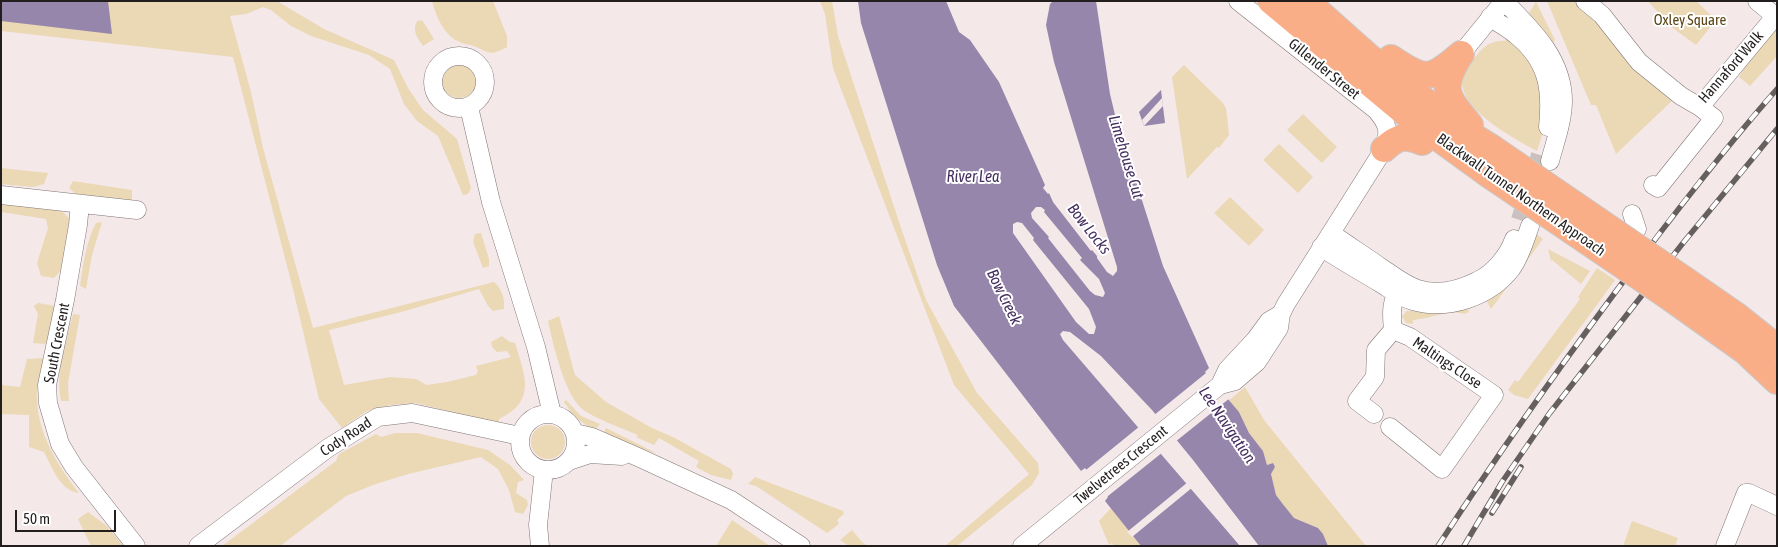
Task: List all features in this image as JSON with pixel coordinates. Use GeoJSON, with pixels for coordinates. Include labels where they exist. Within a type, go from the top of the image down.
{"type":"FeatureCollection","features":[{"type":"Feature","properties":{"kind":"highway","name":"Blackwall Tunnel Northern Approach"},"geometry":{"type":"LineString","coordinates":[[1271,1],[1415,121],[1488,174],[1678,290],[1737,316],[1777,348]]}},
{"type":"Feature","properties":{"kind":"highway"},"geometry":{"type":"LineString","coordinates":[[1309,4],[1416,74],[1423,76],[1432,75],[1443,70],[1461,54]]}},
{"type":"Feature","properties":{"kind":"highway","name":"Blackwall Tunnel Northern Approach"},"geometry":{"type":"LineString","coordinates":[[1309,4],[1369,56],[1458,128],[1492,148],[1678,290],[1777,382]]}},
{"type":"Feature","properties":{"kind":"highway"},"geometry":{"type":"LineString","coordinates":[[1461,54],[1449,73],[1448,95],[1471,127],[1492,148]]}},
{"type":"Feature","properties":{"kind":"highway"},"geometry":{"type":"LineString","coordinates":[[1376,110],[1422,142],[1459,163],[1488,174]]}},
{"type":"Feature","properties":{"kind":"highway"},"geometry":{"type":"LineString","coordinates":[[1384,149],[1392,142],[1401,138],[1410,137],[1422,142]]}},
{"type":"Feature","properties":{"kind":"street","name":"Gillender Street"},"geometry":{"type":"LineString","coordinates":[[1238,1],[1376,110],[1388,132],[1384,149]]}},
{"type":"Feature","properties":{"kind":"street"},"geometry":{"type":"LineString","coordinates":[[1461,54],[1490,17],[1504,1],[1541,40],[1557,68],[1562,86],[1563,102],[1558,130],[1545,158],[1550,102],[1546,74],[1532,50],[1516,34],[1490,17]]}},
{"type":"Feature","properties":{"kind":"street","name":"Hannaford Walk"},"geometry":{"type":"LineString","coordinates":[[1585,1],[1602,15],[1639,62],[1681,96],[1700,107],[1776,15]]}},
{"type":"Feature","properties":{"kind":"street"},"geometry":{"type":"LineString","coordinates":[[1757,1],[1776,15]]}},
{"type":"Feature","properties":{"kind":"street"},"geometry":{"type":"LineString","coordinates":[[469,107],[491,202],[543,371],[552,414]]}},
{"type":"Feature","properties":{"kind":"street"},"geometry":{"type":"LineString","coordinates":[[1653,185],[1658,188],[1714,118],[1700,107]]}},
{"type":"Feature","properties":{"kind":"street","name":"Twelvetrees Crescent"},"geometry":{"type":"LineString","coordinates":[[1022,546],[1227,378],[1256,364],[1279,328],[1280,314],[1384,149]]}},
{"type":"Feature","properties":{"kind":"street"},"geometry":{"type":"LineString","coordinates":[[1,195],[137,210]]}},
{"type":"Feature","properties":{"kind":"street","name":"South Crescent"},"geometry":{"type":"LineString","coordinates":[[80,204],[68,281],[47,384],[48,403],[60,444],[74,467],[136,546]]}},
{"type":"Feature","properties":{"kind":"street"},"geometry":{"type":"LineString","coordinates":[[1326,240],[1400,288],[1442,291],[1467,286],[1483,278],[1505,257],[1525,223]]}},
{"type":"Feature","properties":{"kind":"street"},"geometry":{"type":"LineString","coordinates":[[1374,414],[1357,400],[1375,377],[1376,350],[1393,330],[1391,311],[1400,288]]}},
{"type":"Feature","properties":{"kind":"street","name":"Maltings Close"},"geometry":{"type":"LineString","coordinates":[[1390,427],[1442,469],[1494,395],[1410,337],[1393,330]]}},
{"type":"Feature","properties":{"kind":"street","name":"Cody Road"},"geometry":{"type":"LineString","coordinates":[[198,546],[328,448],[378,417],[412,413],[520,436]]}},
{"type":"Feature","properties":{"kind":"street"},"geometry":{"type":"LineString","coordinates":[[569,461],[576,448],[575,433],[570,424],[562,417],[552,414],[542,414],[532,418],[520,436],[520,445],[522,454],[527,462],[535,467],[544,470],[557,469],[569,461],[597,454],[640,458]]}},
{"type":"Feature","properties":{"kind":"street"},"geometry":{"type":"LineString","coordinates":[[575,433],[592,437],[731,500],[801,546]]}},
{"type":"Feature","properties":{"kind":"street"},"geometry":{"type":"LineString","coordinates":[[540,546],[538,524],[544,470]]}},
{"type":"Feature","properties":{"kind":"street"},"geometry":{"type":"LineString","coordinates":[[1725,546],[1746,493],[1777,506]]}},
{"type":"Feature","properties":{"kind":"green space"},"geometry":{"type":"Polygon","coordinates":[[[1,1],[277,1],[324,29],[394,60],[408,88],[423,110],[457,139],[471,188],[468,194],[463,195],[438,136],[417,121],[404,104],[390,69],[369,55],[311,36],[291,26],[271,10],[263,7],[246,14],[230,16],[251,92],[263,148],[313,328],[494,282],[502,294],[504,309],[493,311],[488,306],[479,289],[405,311],[329,330],[344,385],[390,377],[416,379],[427,385],[476,375],[478,371],[476,366],[511,357],[507,351],[497,352],[492,347],[491,342],[502,336],[515,343],[522,366],[525,387],[519,404],[511,412],[499,419],[499,422],[416,403],[390,405],[367,411],[342,428],[319,399],[293,289],[233,57],[1,31],[1,1]]]}},
{"type":"Feature","properties":{"kind":"green space"},"geometry":{"type":"Polygon","coordinates":[[[432,1],[493,1],[507,36],[507,47],[492,53],[454,39],[442,25],[432,1]]]}},
{"type":"Feature","properties":{"kind":"green space"},"geometry":{"type":"Polygon","coordinates":[[[820,1],[832,1],[838,36],[926,300],[977,393],[1038,463],[1039,473],[1032,485],[957,546],[945,546],[1029,474],[954,385],[833,68],[825,14],[820,1]]]}},
{"type":"Feature","properties":{"kind":"green space"},"geometry":{"type":"Polygon","coordinates":[[[1547,1],[1574,1],[1599,20],[1675,98],[1616,154],[1596,105],[1591,105],[1547,1]]]}},
{"type":"Feature","properties":{"kind":"green space","name":"Oxley Square"},"geometry":{"type":"Polygon","coordinates":[[[1648,1],[1696,1],[1716,20],[1696,45],[1670,26],[1648,1]]]}},
{"type":"Feature","properties":{"kind":"green space"},"geometry":{"type":"Polygon","coordinates":[[[1536,2],[1555,40],[1552,43],[1529,13],[1536,2]]]}},
{"type":"Feature","properties":{"kind":"green space"},"geometry":{"type":"Polygon","coordinates":[[[422,20],[434,39],[423,46],[415,31],[417,21],[422,20]]]}},
{"type":"Feature","properties":{"kind":"green space"},"geometry":{"type":"Polygon","coordinates":[[[1777,27],[1777,56],[1750,86],[1739,77],[1747,63],[1777,27]]]}},
{"type":"Feature","properties":{"kind":"green space"},"geometry":{"type":"Polygon","coordinates":[[[1506,38],[1525,53],[1540,80],[1543,132],[1537,151],[1486,119],[1466,96],[1462,84],[1464,72],[1481,50],[1492,43],[1505,41],[1506,38]]]}},
{"type":"Feature","properties":{"kind":"green space"},"geometry":{"type":"Polygon","coordinates":[[[459,64],[471,69],[476,81],[471,93],[459,98],[447,93],[442,81],[447,69],[459,64]]]}},
{"type":"Feature","properties":{"kind":"green space"},"geometry":{"type":"Polygon","coordinates":[[[1184,65],[1226,108],[1229,135],[1219,148],[1217,147],[1187,179],[1172,77],[1184,65]]]}},
{"type":"Feature","properties":{"kind":"green space"},"geometry":{"type":"Polygon","coordinates":[[[1303,114],[1337,147],[1322,163],[1287,130],[1303,114]]]}},
{"type":"Feature","properties":{"kind":"green space"},"geometry":{"type":"Polygon","coordinates":[[[1279,144],[1313,177],[1298,193],[1263,160],[1279,144]]]}},
{"type":"Feature","properties":{"kind":"green space"},"geometry":{"type":"Polygon","coordinates":[[[1,168],[48,173],[44,184],[33,187],[1,184],[1,168]]]}},
{"type":"Feature","properties":{"kind":"green space"},"geometry":{"type":"Polygon","coordinates":[[[73,181],[132,190],[132,201],[76,194],[69,188],[73,181]]]}},
{"type":"Feature","properties":{"kind":"green space"},"geometry":{"type":"Polygon","coordinates":[[[1230,197],[1264,230],[1249,246],[1214,213],[1230,197]]]}},
{"type":"Feature","properties":{"kind":"green space"},"geometry":{"type":"Polygon","coordinates":[[[1,199],[55,205],[70,219],[62,269],[54,278],[41,276],[37,263],[48,228],[46,219],[1,212],[1,199]]]}},
{"type":"Feature","properties":{"kind":"green space"},"geometry":{"type":"Polygon","coordinates":[[[102,222],[92,255],[86,289],[80,286],[85,254],[96,223],[102,222]]]}},
{"type":"Feature","properties":{"kind":"green space"},"geometry":{"type":"Polygon","coordinates":[[[481,233],[489,259],[489,266],[483,268],[473,242],[475,234],[481,233]]]}},
{"type":"Feature","properties":{"kind":"green space"},"geometry":{"type":"Polygon","coordinates":[[[1535,233],[1543,239],[1491,309],[1486,299],[1535,233]]]}},
{"type":"Feature","properties":{"kind":"green space"},"geometry":{"type":"Polygon","coordinates":[[[1548,249],[1590,271],[1581,284],[1551,261],[1548,249]]]}},
{"type":"Feature","properties":{"kind":"green space"},"geometry":{"type":"Polygon","coordinates":[[[1597,268],[1615,280],[1528,399],[1514,395],[1508,390],[1515,380],[1518,382],[1580,299],[1578,297],[1597,268]]]}},
{"type":"Feature","properties":{"kind":"green space"},"geometry":{"type":"Polygon","coordinates":[[[38,303],[55,306],[51,337],[45,344],[33,343],[38,314],[34,306],[38,303]]]}},
{"type":"Feature","properties":{"kind":"green space"},"geometry":{"type":"Polygon","coordinates":[[[1467,307],[1469,312],[1464,314],[1445,313],[1413,320],[1413,324],[1406,323],[1402,316],[1407,311],[1444,312],[1467,307]]]}},
{"type":"Feature","properties":{"kind":"green space"},"geometry":{"type":"Polygon","coordinates":[[[73,314],[80,315],[68,383],[69,401],[61,401],[60,368],[73,314]]]}},
{"type":"Feature","properties":{"kind":"green space"},"geometry":{"type":"Polygon","coordinates":[[[559,316],[575,375],[606,402],[731,469],[733,474],[731,480],[711,475],[696,467],[699,461],[659,438],[654,445],[636,437],[638,435],[600,419],[581,408],[564,380],[550,331],[548,321],[559,316]]]}},
{"type":"Feature","properties":{"kind":"green space"},"geometry":{"type":"Polygon","coordinates":[[[44,358],[37,395],[41,426],[57,461],[79,493],[72,491],[62,483],[44,452],[29,447],[29,415],[1,414],[1,385],[20,387],[27,359],[44,358]]]}},
{"type":"Feature","properties":{"kind":"green space"},"geometry":{"type":"Polygon","coordinates":[[[1245,387],[1264,420],[1366,546],[1328,546],[1318,528],[1294,518],[1282,503],[1276,495],[1271,474],[1275,467],[1273,463],[1267,465],[1263,451],[1249,433],[1239,412],[1228,401],[1245,387]]]}},
{"type":"Feature","properties":{"kind":"green space"},"geometry":{"type":"Polygon","coordinates":[[[566,400],[581,416],[600,424],[594,431],[575,417],[564,402],[566,400]]]}},
{"type":"Feature","properties":{"kind":"green space"},"geometry":{"type":"Polygon","coordinates":[[[548,425],[555,426],[560,430],[564,435],[564,449],[560,454],[555,458],[548,459],[541,458],[536,454],[532,449],[531,442],[532,435],[536,430],[541,426],[548,425]]]}},
{"type":"Feature","properties":{"kind":"green space"},"geometry":{"type":"Polygon","coordinates":[[[606,428],[656,453],[618,443],[602,436],[606,428]]]}},
{"type":"Feature","properties":{"kind":"green space"},"geometry":{"type":"Polygon","coordinates":[[[395,433],[417,433],[488,450],[510,465],[524,480],[518,482],[516,493],[527,500],[528,505],[523,514],[515,512],[509,490],[498,469],[481,457],[408,474],[346,496],[280,546],[222,546],[336,461],[339,454],[376,434],[381,437],[395,433]]]}},
{"type":"Feature","properties":{"kind":"green space"},"geometry":{"type":"Polygon","coordinates":[[[755,477],[843,511],[844,514],[837,520],[839,524],[827,533],[756,486],[748,484],[755,477]]]}},
{"type":"Feature","properties":{"kind":"green space"},"geometry":{"type":"Polygon","coordinates":[[[1111,508],[1141,546],[1114,546],[1112,543],[1109,545],[1099,521],[1111,508]]]}},
{"type":"Feature","properties":{"kind":"green space"},"geometry":{"type":"Polygon","coordinates":[[[88,512],[107,526],[123,546],[91,546],[78,519],[88,512]]]}},
{"type":"Feature","properties":{"kind":"green space"},"geometry":{"type":"Polygon","coordinates":[[[732,520],[770,546],[716,546],[732,520]]]}},
{"type":"Feature","properties":{"kind":"green space"},"geometry":{"type":"Polygon","coordinates":[[[1632,521],[1678,538],[1675,546],[1623,546],[1632,521]]]}},
{"type":"Feature","properties":{"kind":"green space"},"geometry":{"type":"Polygon","coordinates":[[[852,530],[868,546],[849,546],[840,540],[852,530]]]}},
{"type":"Feature","properties":{"kind":"water"},"geometry":{"type":"Polygon","coordinates":[[[1,1],[108,1],[112,34],[1,21],[1,1]]]}},
{"type":"Feature","properties":{"kind":"water","name":"River Lea"},"geometry":{"type":"Polygon","coordinates":[[[858,1],[946,1],[959,32],[970,40],[999,82],[1045,185],[1043,188],[1049,193],[1053,202],[1091,251],[1097,256],[1107,272],[1113,276],[1117,271],[1117,267],[1054,62],[1046,25],[1050,4],[1053,1],[1096,1],[1110,94],[1116,119],[1163,266],[1209,368],[1205,372],[1239,412],[1249,433],[1263,451],[1267,465],[1273,463],[1275,467],[1271,474],[1276,495],[1294,518],[1318,528],[1328,546],[1259,546],[1152,410],[1101,356],[1070,332],[1063,331],[1060,334],[1063,340],[1240,546],[1141,546],[1105,501],[1108,497],[1085,468],[1081,471],[954,306],[937,265],[861,23],[858,1]],[[1036,207],[1031,213],[1032,218],[1090,291],[1095,295],[1103,297],[1105,293],[1099,279],[1080,260],[1082,258],[1044,212],[1045,210],[1041,207],[1036,207]],[[1017,222],[1013,224],[1013,233],[1076,322],[1089,334],[1094,334],[1096,327],[1089,309],[1033,240],[1034,238],[1022,223],[1017,222]]]}},
{"type":"Feature","properties":{"kind":"water"},"geometry":{"type":"Polygon","coordinates":[[[1161,90],[1165,123],[1144,126],[1139,112],[1161,90]]]}},
{"type":"Feature","properties":{"kind":"pier"},"geometry":{"type":"Polygon","coordinates":[[[1162,98],[1163,106],[1144,126],[1142,120],[1162,98]]]}},
{"type":"Feature","properties":{"kind":"pier"},"geometry":{"type":"Polygon","coordinates":[[[1211,369],[1209,372],[1230,398],[1175,442],[1153,416],[1211,369]]]}},
{"type":"Feature","properties":{"kind":"pier"},"geometry":{"type":"Polygon","coordinates":[[[1140,426],[1163,452],[1103,500],[1105,497],[1084,472],[1081,474],[1140,426]]]}},
{"type":"Feature","properties":{"kind":"pier"},"geometry":{"type":"Polygon","coordinates":[[[1188,482],[1193,487],[1132,537],[1127,532],[1188,482]]]}},
{"type":"Feature","properties":{"kind":"tunnel"},"geometry":{"type":"LineString","coordinates":[[1520,220],[1540,155]]}},
{"type":"Feature","properties":{"kind":"railway"},"geometry":{"type":"LineString","coordinates":[[1438,546],[1524,418],[1614,294],[1693,190],[1777,89]]}},
{"type":"Feature","properties":{"kind":"railway"},"geometry":{"type":"LineString","coordinates":[[1464,546],[1502,482],[1549,414],[1683,243],[1777,129]]}},
{"type":"Feature","properties":{"kind":"railway"},"geometry":{"type":"LineString","coordinates":[[1492,513],[1521,467]]}},
{"type":"Feature","properties":{"kind":"water label","name":"Limehouse Cut"},"geometry":{"type":"Point","coordinates":[1126,157]}},
{"type":"Feature","properties":{"kind":"water label","name":"Bow Locks"},"geometry":{"type":"Point","coordinates":[1089,229]}},
{"type":"Feature","properties":{"kind":"water label","name":"Bow Creek"},"geometry":{"type":"Point","coordinates":[1004,297]}},
{"type":"Feature","properties":{"kind":"water label","name":"Lee Navigation"},"geometry":{"type":"Point","coordinates":[1227,425]}}]}
